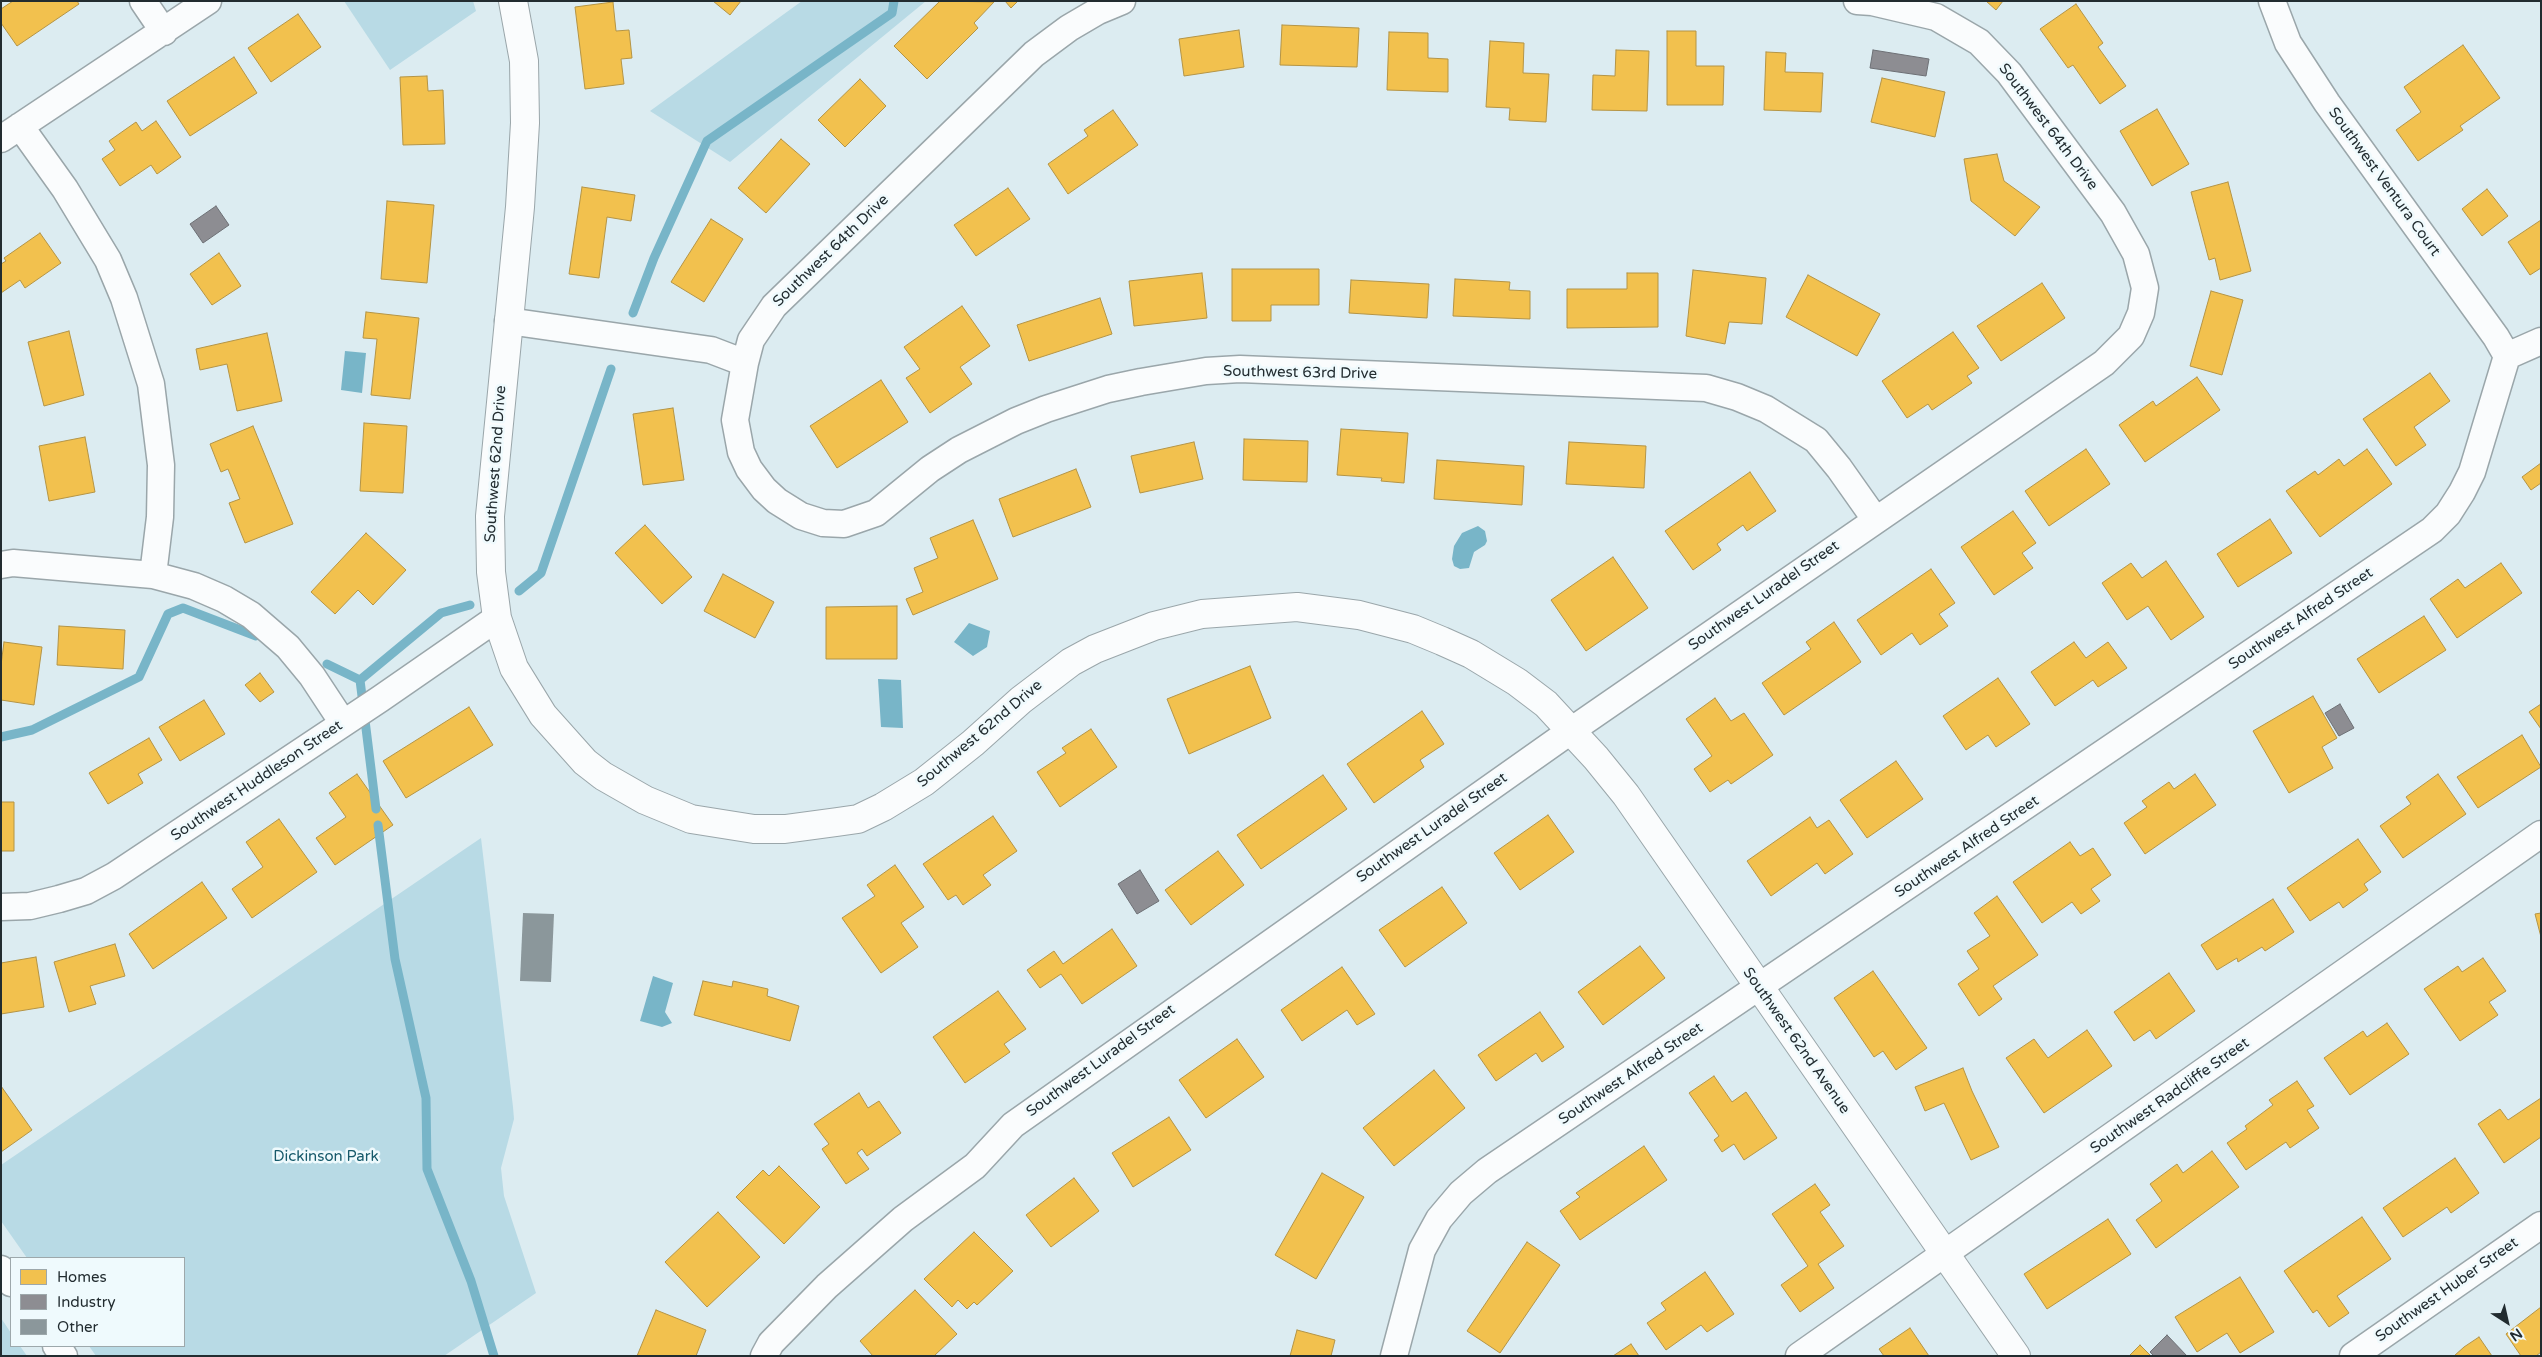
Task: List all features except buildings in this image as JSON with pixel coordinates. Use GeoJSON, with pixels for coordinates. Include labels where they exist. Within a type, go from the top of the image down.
{"type":"FeatureCollection","features":[{"type":"Feature","properties":{"kind":"street"},"geometry":{"type":"LineString","coordinates":[[143,1],[164,32]]}},
{"type":"Feature","properties":{"kind":"street"},"geometry":{"type":"LineString","coordinates":[[153,575],[160,517],[161,465],[151,384],[124,298],[108,260],[65,189],[11,133],[208,1]]}},
{"type":"Feature","properties":{"kind":"street","name":"Southwest 62nd Drive"},"geometry":{"type":"LineString","coordinates":[[513,1],[524,61],[526,102],[520,207],[490,516],[490,572],[497,618],[507,651],[527,692],[555,731],[585,762],[626,789],[667,810],[690,819],[732,827],[785,828],[858,819],[903,796],[924,782],[973,743],[1021,700],[1071,662],[1095,649],[1154,626],[1202,614],[1234,610],[1297,607],[1359,615],[1413,629],[1471,654],[1496,668],[1546,704],[1572,730]]}},
{"type":"Feature","properties":{"kind":"street","name":"Southwest 64th Drive"},"geometry":{"type":"LineString","coordinates":[[745,364],[750,340],[774,306],[1034,54],[1069,28],[1098,11],[1122,1]]}},
{"type":"Feature","properties":{"kind":"street","name":"Southwest 64th Drive"},"geometry":{"type":"LineString","coordinates":[[1857,1],[1872,2],[1936,17],[1979,42],[2009,73],[2113,213],[2136,254],[2145,288],[2141,313],[2131,336]]}},
{"type":"Feature","properties":{"kind":"street","name":"Southwest Ventura Court"},"geometry":{"type":"LineString","coordinates":[[2272,1],[2288,44],[2327,103],[2496,336],[2507,356]]}},
{"type":"Feature","properties":{"kind":"street"},"geometry":{"type":"LineString","coordinates":[[508,321],[712,350],[745,364]]}},
{"type":"Feature","properties":{"kind":"street","name":"Southwest Luradel Street"},"geometry":{"type":"LineString","coordinates":[[764,1356],[771,1343],[827,1286],[903,1219],[975,1166],[1012,1125],[1572,730],[1875,519],[2104,363],[2131,336]]}},
{"type":"Feature","properties":{"kind":"street"},"geometry":{"type":"LineString","coordinates":[[2507,356],[2541,340]]}},
{"type":"Feature","properties":{"kind":"street","name":"Southwest Alfred Street"},"geometry":{"type":"LineString","coordinates":[[1394,1356],[1422,1250],[1439,1220],[1461,1193],[1487,1171],[2432,530],[2448,514],[2472,472],[2507,356]]}},
{"type":"Feature","properties":{"kind":"street","name":"Southwest 63rd Drive"},"geometry":{"type":"LineString","coordinates":[[745,364],[735,420],[741,452],[749,469],[764,489],[777,501],[801,516],[823,523],[844,524],[876,513],[930,469],[959,450],[1016,421],[1046,409],[1108,389],[1141,382],[1206,371],[1240,369],[1706,388],[1737,396],[1766,409],[1816,440],[1839,468],[1875,519]]}},
{"type":"Feature","properties":{"kind":"street"},"geometry":{"type":"LineString","coordinates":[[1,566],[13,563],[153,575],[194,586],[224,599],[251,615],[288,646],[312,676],[343,723]]}},
{"type":"Feature","properties":{"kind":"street","name":"Southwest Huddleson Street"},"geometry":{"type":"LineString","coordinates":[[1,907],[30,906],[60,899],[86,891],[114,876],[497,618]]}},
{"type":"Feature","properties":{"kind":"street","name":"Southwest 62nd Avenue"},"geometry":{"type":"LineString","coordinates":[[1572,730],[1626,795],[2016,1356]]}},
{"type":"Feature","properties":{"kind":"street","name":"Southwest Radcliffe Street"},"geometry":{"type":"LineString","coordinates":[[1799,1356],[2541,834]]}},
{"type":"Feature","properties":{"kind":"street","name":"Southwest Huber Street"},"geometry":{"type":"LineString","coordinates":[[2353,1356],[2541,1225]]}},
{"type":"Feature","properties":{"kind":"street"},"geometry":{"type":"LineString","coordinates":[[1,1269],[10,1282]]}},
{"type":"Feature","properties":{"kind":"green space"},"geometry":{"type":"Polygon","coordinates":[[[344,1],[473,1],[476,11],[390,70],[344,1]]]}},
{"type":"Feature","properties":{"kind":"green space"},"geometry":{"type":"Polygon","coordinates":[[[802,1],[926,1],[730,162],[650,111],[802,1]]]}},
{"type":"Feature","properties":{"kind":"green space","name":"Dickinson Park"},"geometry":{"type":"Polygon","coordinates":[[[481,838],[514,1119],[501,1168],[504,1196],[536,1293],[444,1356],[96,1356],[90,1347],[185,1347],[185,1257],[26,1257],[1,1221],[1,1165],[481,838]]]}},
{"type":"Feature","properties":{"kind":"green space"},"geometry":{"type":"Polygon","coordinates":[[[1,1318],[10,1332],[10,1347],[21,1347],[27,1356],[1,1356],[1,1318]]]}},
{"type":"Feature","properties":{"kind":"water"},"geometry":{"type":"Polygon","coordinates":[[[345,351],[366,353],[362,393],[341,390],[345,351]]]}},
{"type":"Feature","properties":{"kind":"water"},"geometry":{"type":"Polygon","coordinates":[[[1478,526],[1485,531],[1487,541],[1485,545],[1474,552],[1469,568],[1460,569],[1454,566],[1452,559],[1454,546],[1462,533],[1478,526]]]}},
{"type":"Feature","properties":{"kind":"water"},"geometry":{"type":"Polygon","coordinates":[[[969,623],[990,631],[987,647],[973,656],[954,642],[969,623]]]}},
{"type":"Feature","properties":{"kind":"water"},"geometry":{"type":"Polygon","coordinates":[[[878,679],[901,680],[903,728],[881,727],[878,679]]]}},
{"type":"Feature","properties":{"kind":"water"},"geometry":{"type":"Polygon","coordinates":[[[653,976],[673,983],[665,1012],[672,1023],[662,1027],[640,1021],[653,976]]]}},
{"type":"Feature","properties":{"kind":"waterway"},"geometry":{"type":"LineString","coordinates":[[633,313],[654,258],[707,141],[892,13],[894,1]]}},
{"type":"Feature","properties":{"kind":"waterway"},"geometry":{"type":"LineString","coordinates":[[519,591],[541,573],[611,369]]}},
{"type":"Feature","properties":{"kind":"waterway"},"geometry":{"type":"LineString","coordinates":[[360,680],[441,613],[470,605]]}},
{"type":"Feature","properties":{"kind":"waterway"},"geometry":{"type":"LineString","coordinates":[[1,737],[32,730],[139,677],[168,614],[183,608],[256,636]]}},
{"type":"Feature","properties":{"kind":"waterway"},"geometry":{"type":"LineString","coordinates":[[327,664],[360,680]]}},
{"type":"Feature","properties":{"kind":"waterway"},"geometry":{"type":"LineString","coordinates":[[360,680],[376,809]]}},
{"type":"Feature","properties":{"kind":"waterway"},"geometry":{"type":"LineString","coordinates":[[378,825],[395,959],[426,1098],[427,1169],[471,1281],[494,1356]]}}]}
